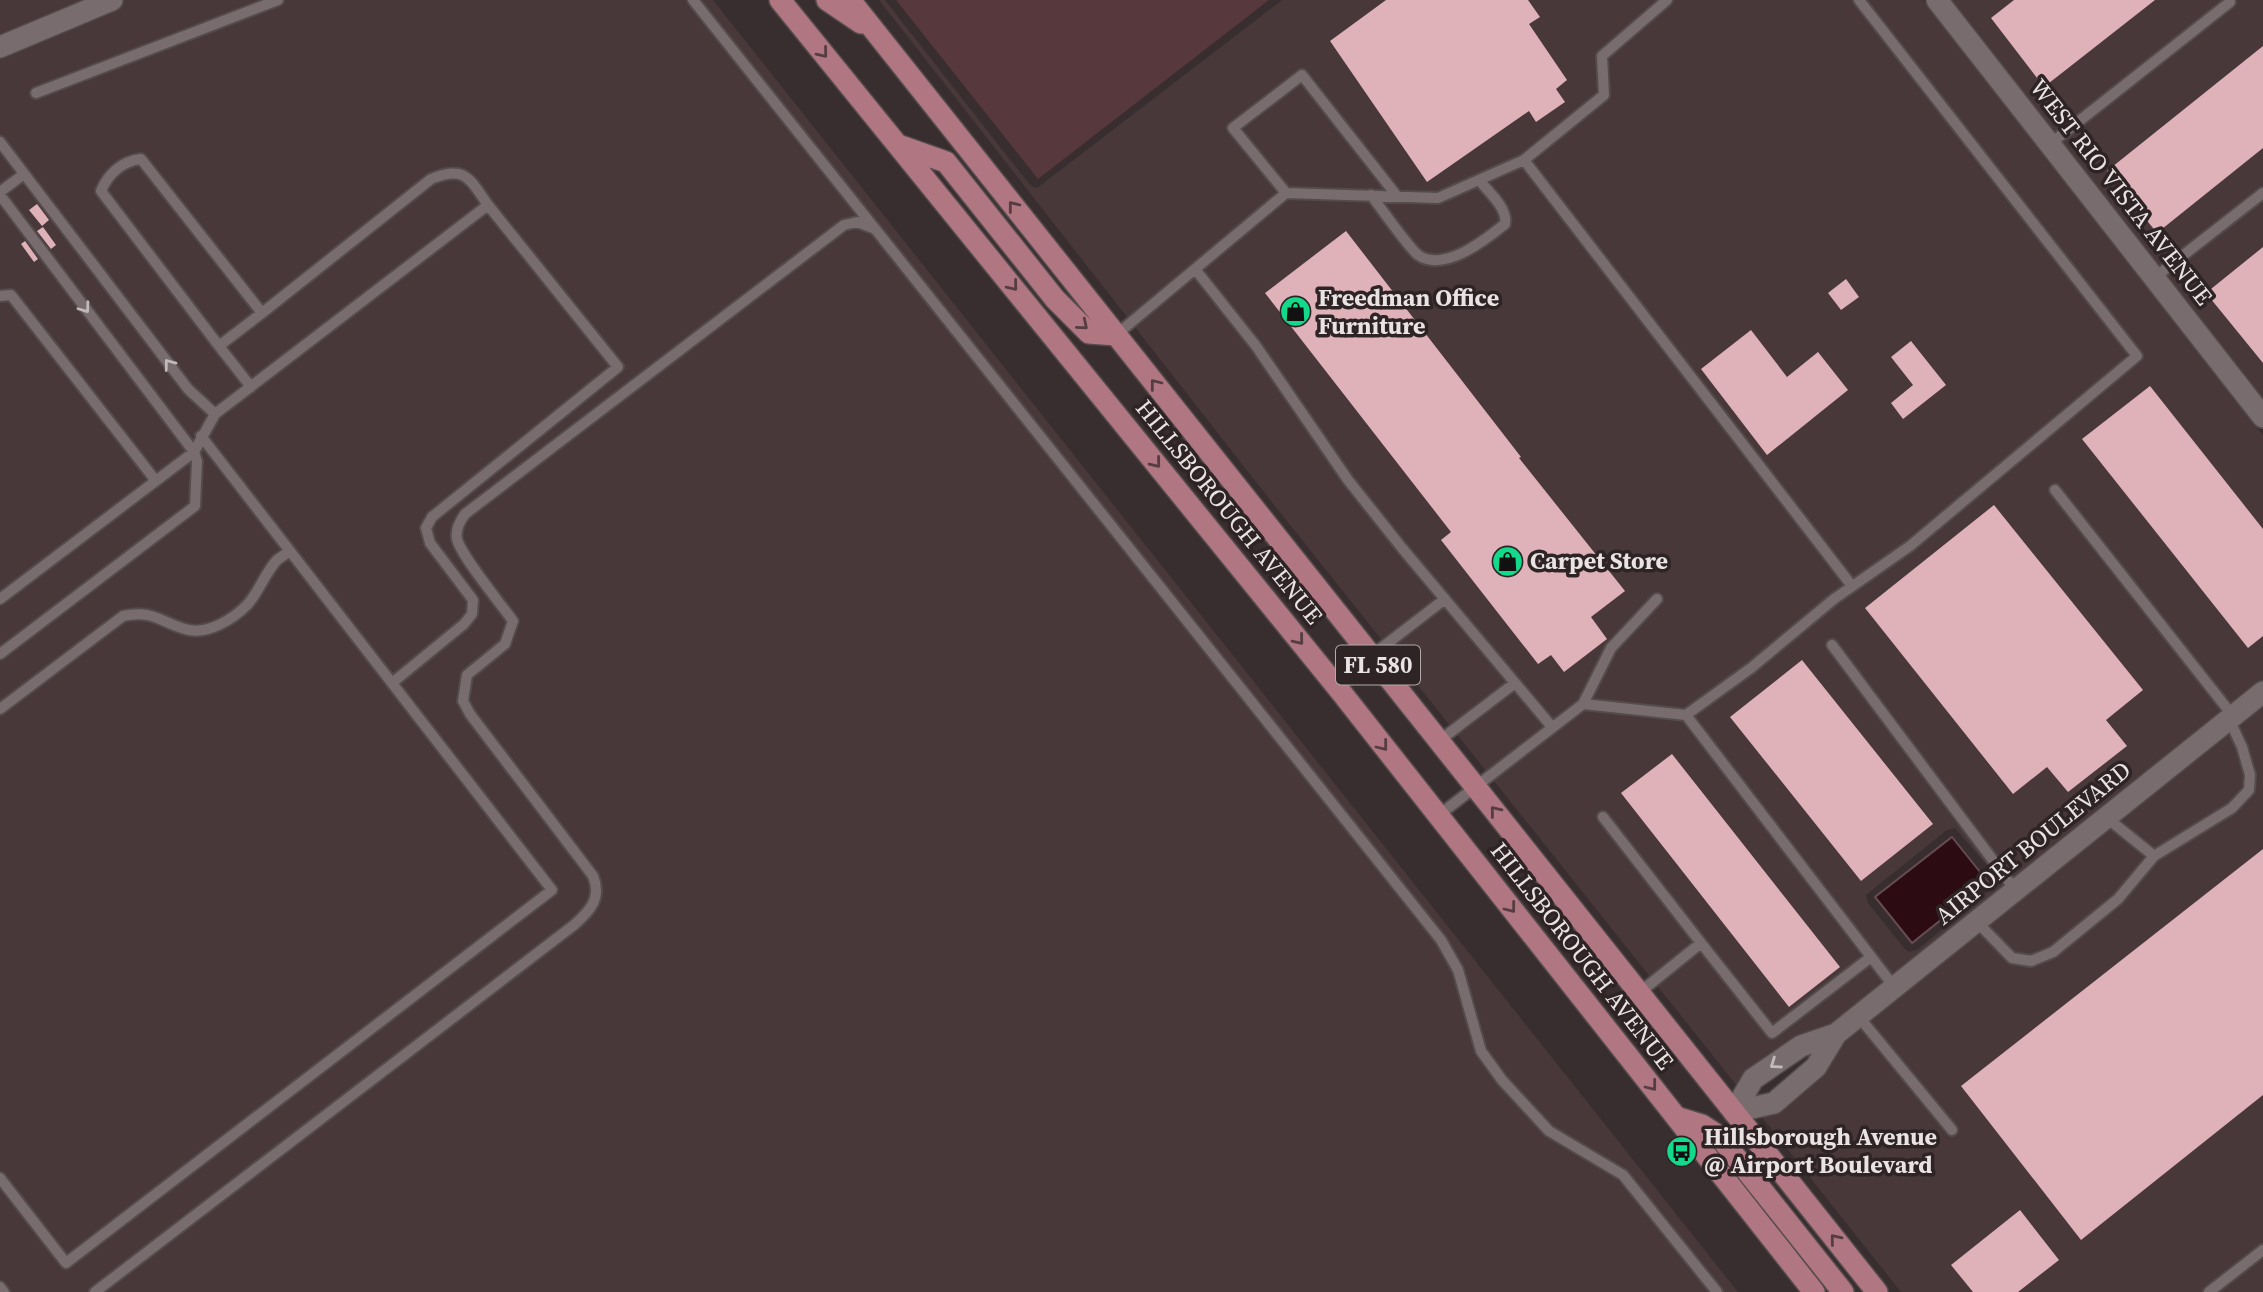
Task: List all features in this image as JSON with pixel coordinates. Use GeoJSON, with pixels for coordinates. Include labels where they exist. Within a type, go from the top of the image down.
{"type":"FeatureCollection","features":[{"type":"Feature","properties":{"kind":"main road","name":"HILLSBOROUGH AVENUE"},"geometry":{"type":"LineString","coordinates":[[780,0],[1438,816],[1814,1292]]}},
{"type":"Feature","properties":{"kind":"main road"},"geometry":{"type":"LineString","coordinates":[[827,0],[880,36]]}},
{"type":"Feature","properties":{"kind":"main road","name":"HILLSBOROUGH AVENUE"},"geometry":{"type":"LineString","coordinates":[[850,0],[1877,1292]]}},
{"type":"Feature","properties":{"kind":"main road"},"geometry":{"type":"LineString","coordinates":[[898,145],[946,162],[1055,299],[1089,333],[1116,335]]}},
{"type":"Feature","properties":{"kind":"main road"},"geometry":{"type":"LineString","coordinates":[[1676,1117],[1702,1125],[1718,1136],[1843,1292]]}},
{"type":"Feature","properties":{"kind":"street"},"geometry":{"type":"LineString","coordinates":[[0,47],[112,0]]}},
{"type":"Feature","properties":{"kind":"street","name":"WEST RIO VISTA AVENUE"},"geometry":{"type":"LineString","coordinates":[[1943,2],[2263,417]]}},
{"type":"Feature","properties":{"kind":"street","name":"AIRPORT BOULEVARD"},"geometry":{"type":"LineString","coordinates":[[1734,1112],[1753,1079],[1801,1046],[1836,1034],[1859,1017],[2263,692]]}},
{"type":"Feature","properties":{"kind":"street","name":"AIRPORT BOULEVARD"},"geometry":{"type":"LineString","coordinates":[[1734,1112],[1774,1103],[1816,1067],[1836,1034]]}},
{"type":"Feature","properties":{"kind":"lane"},"geometry":{"type":"LineString","coordinates":[[36,93],[278,0]]}},
{"type":"Feature","properties":{"kind":"lane"},"geometry":{"type":"LineString","coordinates":[[693,0],[1441,940],[1458,971],[1481,1051],[1502,1080],[1549,1131],[1623,1175],[1717,1292]]}},
{"type":"Feature","properties":{"kind":"lane"},"geometry":{"type":"LineString","coordinates":[[1116,335],[1286,193],[1438,198],[1524,160],[1604,95],[1602,57],[1667,0]]}},
{"type":"Feature","properties":{"kind":"lane"},"geometry":{"type":"LineString","coordinates":[[1583,704],[1686,715],[1751,668],[1852,586],[1910,546],[2137,356],[1859,0]]}},
{"type":"Feature","properties":{"kind":"lane"},"geometry":{"type":"LineString","coordinates":[[2050,144],[2230,2]]}},
{"type":"Feature","properties":{"kind":"lane"},"geometry":{"type":"LineString","coordinates":[[1286,193],[1233,128],[1302,75],[1397,196]]}},
{"type":"Feature","properties":{"kind":"lane"},"geometry":{"type":"LineString","coordinates":[[0,142],[188,389],[215,414]]}},
{"type":"Feature","properties":{"kind":"lane"},"geometry":{"type":"LineString","coordinates":[[251,387],[100,191],[111,174],[123,164],[141,159],[262,313]]}},
{"type":"Feature","properties":{"kind":"lane"},"geometry":{"type":"LineString","coordinates":[[1524,160],[1852,586]]}},
{"type":"Feature","properties":{"kind":"lane"},"geometry":{"type":"LineString","coordinates":[[219,345],[431,179],[448,172],[459,172],[470,179],[618,367],[432,517],[426,528],[430,542],[473,600],[472,614],[464,624],[392,682]]}},
{"type":"Feature","properties":{"kind":"lane"},"geometry":{"type":"LineString","coordinates":[[0,654],[195,506],[197,461],[194,453],[0,193],[24,174]]}},
{"type":"Feature","properties":{"kind":"lane"},"geometry":{"type":"LineString","coordinates":[[1371,195],[1418,255],[1432,260],[1452,259],[1505,224],[1504,211],[1480,181]]}},
{"type":"Feature","properties":{"kind":"lane"},"geometry":{"type":"LineString","coordinates":[[2154,278],[2263,193]]}},
{"type":"Feature","properties":{"kind":"lane"},"geometry":{"type":"LineString","coordinates":[[0,599],[194,453],[215,414],[488,205]]}},
{"type":"Feature","properties":{"kind":"lane"},"geometry":{"type":"LineString","coordinates":[[95,1292],[590,910],[596,899],[593,876],[470,714],[463,701],[467,675],[505,644],[513,621],[464,553],[457,539],[458,525],[465,514],[844,225],[857,222],[876,229]]}},
{"type":"Feature","properties":{"kind":"lane"},"geometry":{"type":"LineString","coordinates":[[1195,269],[1256,346],[1348,480],[1552,727]]}},
{"type":"Feature","properties":{"kind":"lane"},"geometry":{"type":"LineString","coordinates":[[0,296],[11,295],[156,481]]}},
{"type":"Feature","properties":{"kind":"lane"},"geometry":{"type":"LineString","coordinates":[[0,1178],[65,1263],[552,890],[201,436]]}},
{"type":"Feature","properties":{"kind":"lane"},"geometry":{"type":"LineString","coordinates":[[1977,922],[2012,958],[2031,961],[2053,952],[2118,898],[2154,856],[2232,808],[2249,790],[2250,775],[2231,718],[2055,490]]}},
{"type":"Feature","properties":{"kind":"lane"},"geometry":{"type":"LineString","coordinates":[[0,709],[123,616],[138,613],[156,616],[193,631],[209,629],[226,621],[246,606],[277,561],[290,551]]}},
{"type":"Feature","properties":{"kind":"lane"},"geometry":{"type":"LineString","coordinates":[[1371,656],[1445,599]]}},
{"type":"Feature","properties":{"kind":"lane"},"geometry":{"type":"LineString","coordinates":[[1438,816],[1583,704],[1611,648],[1657,599]]}},
{"type":"Feature","properties":{"kind":"lane"},"geometry":{"type":"LineString","coordinates":[[1832,645],[2016,891]]}},
{"type":"Feature","properties":{"kind":"lane"},"geometry":{"type":"LineString","coordinates":[[1439,741],[1515,682]]}},
{"type":"Feature","properties":{"kind":"lane"},"geometry":{"type":"LineString","coordinates":[[1686,715],[1895,988]]}},
{"type":"Feature","properties":{"kind":"lane"},"geometry":{"type":"LineString","coordinates":[[1603,817],[1772,1033],[1871,957]]}},
{"type":"Feature","properties":{"kind":"lane"},"geometry":{"type":"LineString","coordinates":[[2107,818],[2154,856]]}},
{"type":"Feature","properties":{"kind":"lane"},"geometry":{"type":"LineString","coordinates":[[1639,993],[1701,943]]}},
{"type":"Feature","properties":{"kind":"lane"},"geometry":{"type":"LineString","coordinates":[[1859,1017],[1952,1130]]}},
{"type":"Feature","properties":{"kind":"lane"},"geometry":{"type":"LineString","coordinates":[[2209,1292],[2263,1250]]}},
{"type":"Feature","properties":{"kind":"lane"},"geometry":{"type":"LineString","coordinates":[[0,1287],[4,1292]]}},
{"type":"Feature","properties":{"kind":"shaded area"},"geometry":{"type":"Polygon","coordinates":[[[0,0],[713,0],[1738,1292],[0,1292],[0,0]]]}},
{"type":"Feature","properties":{"kind":"shaded area"},"geometry":{"type":"Polygon","coordinates":[[[879,0],[885,0],[1030,185],[1037,188],[1282,0],[1923,0],[2263,435],[2263,680],[1831,1025],[1737,1086],[1267,496],[879,0]],[[1955,828],[1947,830],[1866,895],[1868,903],[1909,952],[1917,950],[1997,884],[1996,876],[1955,828]]]}},
{"type":"Feature","properties":{"kind":"shaded area"},"geometry":{"type":"Polygon","coordinates":[[[896,0],[1269,0],[1038,179],[896,0]]]}},
{"type":"Feature","properties":{"kind":"shaded area"},"geometry":{"type":"Polygon","coordinates":[[[1951,0],[2263,0],[2263,399],[1951,0]]]}},
{"type":"Feature","properties":{"kind":"shaded area"},"geometry":{"type":"Polygon","coordinates":[[[2263,705],[2263,1292],[1901,1292],[1761,1116],[1843,1041],[2263,705]]]}},
{"type":"Feature","properties":{"kind":"shaded area"},"geometry":{"type":"Polygon","coordinates":[[[1952,837],[1988,882],[1912,943],[1875,897],[1952,837]]]}},
{"type":"Feature","properties":{"kind":"building"},"geometry":{"type":"Polygon","coordinates":[[[1386,0],[1528,0],[1540,17],[1529,24],[1567,80],[1556,89],[1565,102],[1536,122],[1529,111],[1427,182],[1330,41],[1386,0]]]}},
{"type":"Feature","properties":{"kind":"building"},"geometry":{"type":"Polygon","coordinates":[[[2014,0],[2155,0],[2044,87],[1991,18],[2014,0]]]}},
{"type":"Feature","properties":{"kind":"building"},"geometry":{"type":"Polygon","coordinates":[[[2263,46],[2263,148],[2157,233],[2107,171],[2263,46]]]}},
{"type":"Feature","properties":{"kind":"building"},"geometry":{"type":"Polygon","coordinates":[[[37,204],[49,220],[42,226],[29,210],[37,204]]]}},
{"type":"Feature","properties":{"kind":"building"},"geometry":{"type":"Polygon","coordinates":[[[43,227],[56,245],[51,249],[37,231],[43,227]]]}},
{"type":"Feature","properties":{"kind":"building"},"geometry":{"type":"Polygon","coordinates":[[[1346,231],[1521,457],[1519,458],[1625,591],[1591,617],[1607,639],[1564,672],[1551,655],[1538,664],[1441,540],[1451,532],[1265,293],[1346,231]]]}},
{"type":"Feature","properties":{"kind":"building"},"geometry":{"type":"Polygon","coordinates":[[[25,241],[38,259],[34,262],[21,244],[25,241]]]}},
{"type":"Feature","properties":{"kind":"building"},"geometry":{"type":"Polygon","coordinates":[[[2263,247],[2263,363],[2206,293],[2263,247]]]}},
{"type":"Feature","properties":{"kind":"building"},"geometry":{"type":"Polygon","coordinates":[[[1846,279],[1859,297],[1841,310],[1828,293],[1846,279]]]}},
{"type":"Feature","properties":{"kind":"building"},"geometry":{"type":"Polygon","coordinates":[[[1751,330],[1787,377],[1818,352],[1848,390],[1767,455],[1701,369],[1751,330]]]}},
{"type":"Feature","properties":{"kind":"building"},"geometry":{"type":"Polygon","coordinates":[[[1911,341],[1946,385],[1903,419],[1891,403],[1913,385],[1891,357],[1911,341]]]}},
{"type":"Feature","properties":{"kind":"building"},"geometry":{"type":"Polygon","coordinates":[[[2150,386],[2263,529],[2263,636],[2248,648],[2082,439],[2150,386]]]}},
{"type":"Feature","properties":{"kind":"building"},"geometry":{"type":"Polygon","coordinates":[[[1994,505],[2143,690],[2106,720],[2127,746],[2068,792],[2047,767],[2013,794],[1865,608],[1994,505]]]}},
{"type":"Feature","properties":{"kind":"building"},"geometry":{"type":"Polygon","coordinates":[[[1802,660],[1933,824],[1861,881],[1730,717],[1802,660]]]}},
{"type":"Feature","properties":{"kind":"building"},"geometry":{"type":"Polygon","coordinates":[[[1672,754],[1840,967],[1789,1007],[1621,793],[1672,754]]]}},
{"type":"Feature","properties":{"kind":"building"},"geometry":{"type":"Polygon","coordinates":[[[2263,849],[2263,1095],[2081,1240],[1961,1086],[2263,849]]]}},
{"type":"Feature","properties":{"kind":"building"},"geometry":{"type":"Polygon","coordinates":[[[2020,1210],[2059,1260],[2018,1292],[1973,1292],[1951,1265],[2020,1210]]]}},
{"type":"Feature","properties":{"kind":"place","name":"Freedman Office Furniture"},"geometry":{"type":"Point","coordinates":[1295,312]}},
{"type":"Feature","properties":{"kind":"place","name":"Carpet Store"},"geometry":{"type":"Point","coordinates":[1507,561]}},
{"type":"Feature","properties":{"kind":"place","name":"Hillsborough Avenue @ Airport Boulevard"},"geometry":{"type":"Point","coordinates":[1681,1151]}}]}
